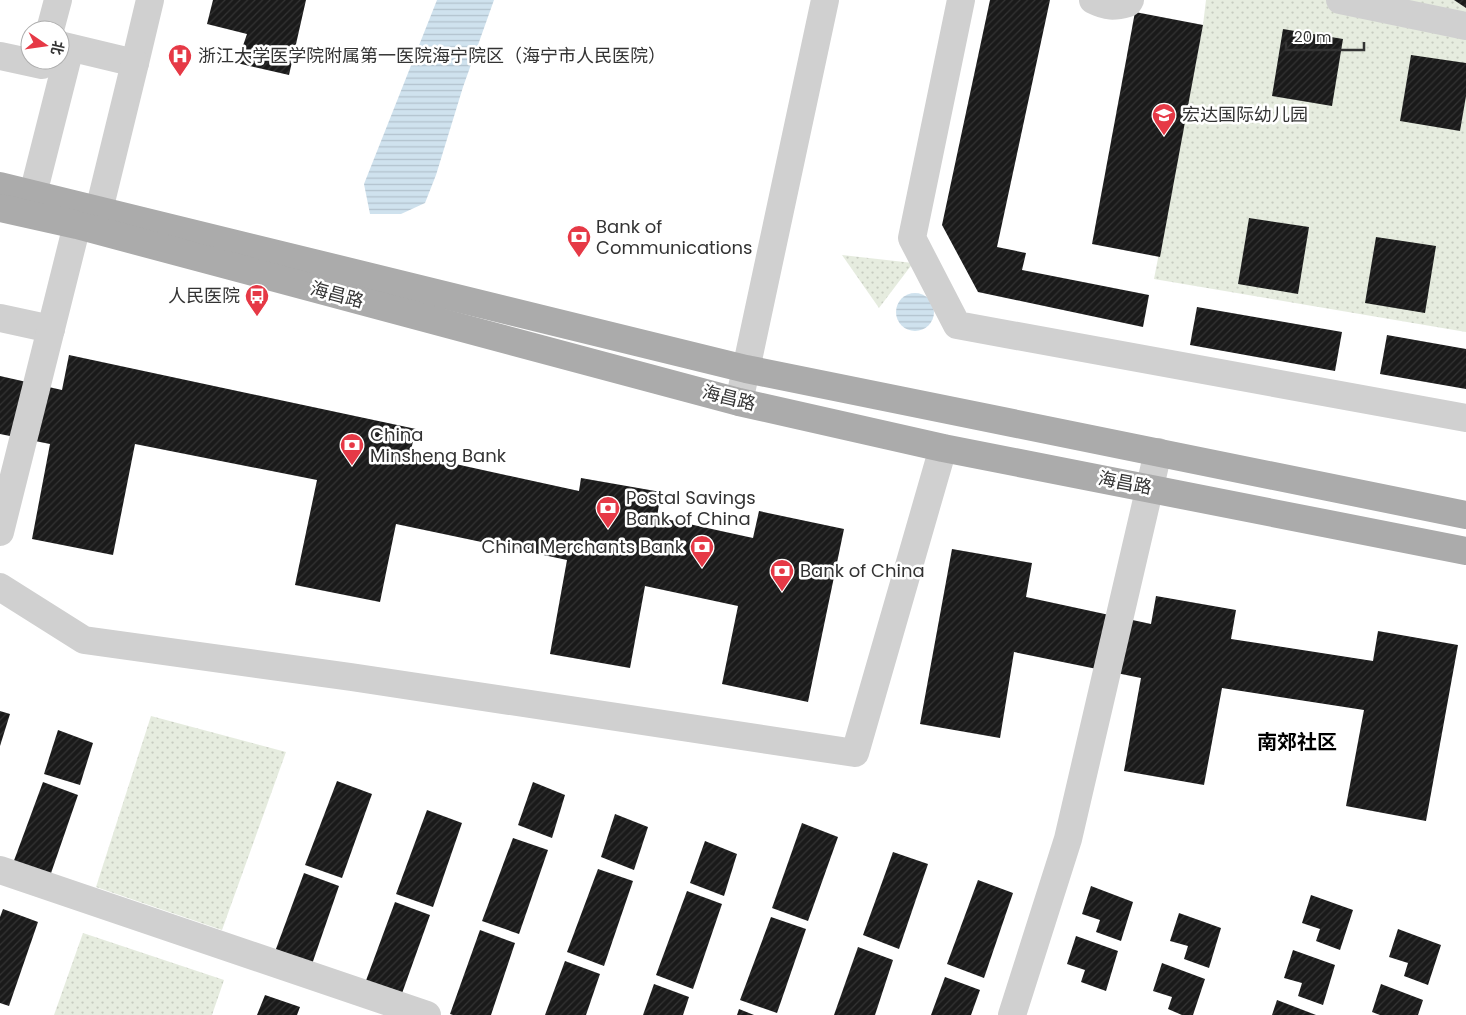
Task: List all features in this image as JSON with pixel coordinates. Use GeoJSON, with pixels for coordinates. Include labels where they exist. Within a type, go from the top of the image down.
{"type":"FeatureCollection","features":[{"type":"Feature","properties":{"kind":"main road","name":"海昌路"},"geometry":{"type":"LineString","coordinates":[[0,186],[746,369],[1466,515]]}},
{"type":"Feature","properties":{"kind":"main road","name":"海昌路"},"geometry":{"type":"LineString","coordinates":[[0,208],[77,225],[740,402],[943,448],[1466,551]]}},
{"type":"Feature","properties":{"kind":"street"},"geometry":{"type":"LineString","coordinates":[[53,20],[58,0]]}},
{"type":"Feature","properties":{"kind":"street"},"geometry":{"type":"LineString","coordinates":[[99,210],[150,0]]}},
{"type":"Feature","properties":{"kind":"street"},"geometry":{"type":"LineString","coordinates":[[740,402],[825,0]]}},
{"type":"Feature","properties":{"kind":"street"},"geometry":{"type":"LineString","coordinates":[[961,0],[912,238],[957,325],[1466,418]]}},
{"type":"Feature","properties":{"kind":"street"},"geometry":{"type":"LineString","coordinates":[[1094,0],[1115,6],[1128,3],[1130,0]]}},
{"type":"Feature","properties":{"kind":"street"},"geometry":{"type":"LineString","coordinates":[[1340,0],[1466,26]]}},
{"type":"Feature","properties":{"kind":"street"},"geometry":{"type":"LineString","coordinates":[[70,48],[135,63]]}},
{"type":"Feature","properties":{"kind":"street"},"geometry":{"type":"LineString","coordinates":[[0,56],[20,60]]}},
{"type":"Feature","properties":{"kind":"street"},"geometry":{"type":"LineString","coordinates":[[33,194],[60,70]]}},
{"type":"Feature","properties":{"kind":"street"},"geometry":{"type":"LineString","coordinates":[[0,532],[77,225]]}},
{"type":"Feature","properties":{"kind":"street"},"geometry":{"type":"LineString","coordinates":[[0,318],[51,329]]}},
{"type":"Feature","properties":{"kind":"street"},"geometry":{"type":"LineString","coordinates":[[0,587],[84,640],[351,677],[855,753],[943,448]]}},
{"type":"Feature","properties":{"kind":"street"},"geometry":{"type":"LineString","coordinates":[[1012,1015],[1068,839],[1158,452]]}},
{"type":"Feature","properties":{"kind":"street"},"geometry":{"type":"LineString","coordinates":[[0,870],[427,1015]]}},
{"type":"Feature","properties":{"kind":"shaded area"},"geometry":{"type":"Polygon","coordinates":[[[1206,0],[1466,0],[1466,332],[1154,279],[1203,25],[1206,0]]]}},
{"type":"Feature","properties":{"kind":"shaded area"},"geometry":{"type":"Polygon","coordinates":[[[842,255],[913,263],[879,308],[842,255]]]}},
{"type":"Feature","properties":{"kind":"shaded area"},"geometry":{"type":"Polygon","coordinates":[[[151,716],[286,752],[222,930],[96,887],[151,716]]]}},
{"type":"Feature","properties":{"kind":"shaded area"},"geometry":{"type":"Polygon","coordinates":[[[83,933],[224,980],[212,1015],[54,1015],[83,933]]]}},
{"type":"Feature","properties":{"kind":"water"},"geometry":{"type":"Polygon","coordinates":[[[437,0],[494,0],[425,203],[401,214],[370,214],[364,184],[437,0]]]}},
{"type":"Feature","properties":{"kind":"water"},"geometry":{"type":"Polygon","coordinates":[[[915,293],[922,294],[928,299],[933,305],[933,319],[928,325],[922,330],[915,331],[908,330],[902,325],[897,319],[896,312],[897,305],[902,299],[908,294],[915,293]]]}},
{"type":"Feature","properties":{"kind":"building"},"geometry":{"type":"Polygon","coordinates":[[[213,0],[306,0],[289,75],[237,63],[247,34],[207,24],[213,0]]]}},
{"type":"Feature","properties":{"kind":"building"},"geometry":{"type":"Polygon","coordinates":[[[990,0],[1050,0],[997,247],[1026,253],[1022,270],[1149,295],[1143,327],[978,292],[942,225],[990,0]]]}},
{"type":"Feature","properties":{"kind":"building"},"geometry":{"type":"Polygon","coordinates":[[[1454,0],[1466,0],[1466,8],[1454,0]]]}},
{"type":"Feature","properties":{"kind":"building"},"geometry":{"type":"Polygon","coordinates":[[[1135,12],[1203,25],[1160,257],[1092,244],[1135,12]]]}},
{"type":"Feature","properties":{"kind":"building"},"geometry":{"type":"Polygon","coordinates":[[[1283,29],[1343,39],[1332,106],[1272,96],[1283,29]]]}},
{"type":"Feature","properties":{"kind":"building"},"geometry":{"type":"Polygon","coordinates":[[[1411,55],[1466,63],[1466,96],[1460,131],[1400,121],[1411,55]]]}},
{"type":"Feature","properties":{"kind":"building"},"geometry":{"type":"Polygon","coordinates":[[[1249,218],[1309,227],[1298,294],[1238,284],[1249,218]]]}},
{"type":"Feature","properties":{"kind":"building"},"geometry":{"type":"Polygon","coordinates":[[[1376,237],[1436,246],[1425,313],[1365,303],[1376,237]]]}},
{"type":"Feature","properties":{"kind":"building"},"geometry":{"type":"Polygon","coordinates":[[[1197,307],[1342,332],[1335,371],[1190,345],[1197,307]]]}},
{"type":"Feature","properties":{"kind":"building"},"geometry":{"type":"Polygon","coordinates":[[[1387,335],[1466,349],[1466,389],[1380,374],[1387,335]]]}},
{"type":"Feature","properties":{"kind":"building"},"geometry":{"type":"Polygon","coordinates":[[[69,355],[416,429],[410,454],[579,491],[581,478],[661,492],[657,517],[753,538],[759,511],[844,529],[808,702],[722,684],[738,606],[645,586],[630,668],[550,654],[567,560],[396,524],[380,602],[295,585],[317,480],[135,444],[113,555],[32,539],[50,444],[0,434],[0,376],[62,390],[69,355]]]}},
{"type":"Feature","properties":{"kind":"building"},"geometry":{"type":"Polygon","coordinates":[[[952,549],[1032,563],[1026,597],[1151,624],[1156,596],[1236,610],[1231,639],[1373,661],[1378,631],[1458,645],[1426,821],[1346,806],[1364,710],[1222,688],[1204,785],[1124,771],[1141,678],[1014,652],[1000,738],[920,724],[952,549]]]}},
{"type":"Feature","properties":{"kind":"building"},"geometry":{"type":"Polygon","coordinates":[[[0,711],[10,714],[0,746],[0,711]]]}},
{"type":"Feature","properties":{"kind":"building"},"geometry":{"type":"Polygon","coordinates":[[[58,730],[93,743],[80,785],[44,774],[58,730]]]}},
{"type":"Feature","properties":{"kind":"building"},"geometry":{"type":"Polygon","coordinates":[[[337,781],[372,794],[342,878],[305,865],[337,781]]]}},
{"type":"Feature","properties":{"kind":"building"},"geometry":{"type":"Polygon","coordinates":[[[43,782],[78,795],[49,879],[12,866],[43,782]]]}},
{"type":"Feature","properties":{"kind":"building"},"geometry":{"type":"Polygon","coordinates":[[[533,782],[565,795],[552,838],[518,825],[533,782]]]}},
{"type":"Feature","properties":{"kind":"building"},"geometry":{"type":"Polygon","coordinates":[[[427,810],[462,823],[433,907],[396,894],[427,810]]]}},
{"type":"Feature","properties":{"kind":"building"},"geometry":{"type":"Polygon","coordinates":[[[615,814],[648,827],[634,870],[601,857],[615,814]]]}},
{"type":"Feature","properties":{"kind":"building"},"geometry":{"type":"Polygon","coordinates":[[[802,823],[838,837],[808,921],[772,908],[802,823]]]}},
{"type":"Feature","properties":{"kind":"building"},"geometry":{"type":"Polygon","coordinates":[[[513,838],[548,850],[519,934],[482,921],[513,838]]]}},
{"type":"Feature","properties":{"kind":"building"},"geometry":{"type":"Polygon","coordinates":[[[705,841],[737,854],[724,896],[690,883],[705,841]]]}},
{"type":"Feature","properties":{"kind":"building"},"geometry":{"type":"Polygon","coordinates":[[[893,852],[928,864],[899,949],[863,935],[893,852]]]}},
{"type":"Feature","properties":{"kind":"building"},"geometry":{"type":"Polygon","coordinates":[[[598,869],[633,881],[604,966],[567,952],[598,869]]]}},
{"type":"Feature","properties":{"kind":"building"},"geometry":{"type":"Polygon","coordinates":[[[304,873],[339,886],[310,970],[273,957],[304,873]]]}},
{"type":"Feature","properties":{"kind":"building"},"geometry":{"type":"Polygon","coordinates":[[[978,880],[1013,893],[984,978],[947,964],[978,880]]]}},
{"type":"Feature","properties":{"kind":"building"},"geometry":{"type":"Polygon","coordinates":[[[1091,886],[1133,902],[1121,941],[1096,932],[1100,920],[1082,914],[1091,886]]]}},
{"type":"Feature","properties":{"kind":"building"},"geometry":{"type":"Polygon","coordinates":[[[687,891],[722,904],[693,989],[656,975],[687,891]]]}},
{"type":"Feature","properties":{"kind":"building"},"geometry":{"type":"Polygon","coordinates":[[[1311,895],[1353,910],[1340,950],[1316,941],[1320,929],[1302,923],[1311,895]]]}},
{"type":"Feature","properties":{"kind":"building"},"geometry":{"type":"Polygon","coordinates":[[[395,902],[430,915],[400,999],[364,986],[395,902]]]}},
{"type":"Feature","properties":{"kind":"building"},"geometry":{"type":"Polygon","coordinates":[[[3,909],[38,922],[9,1006],[0,1003],[0,917],[3,909]]]}},
{"type":"Feature","properties":{"kind":"building"},"geometry":{"type":"Polygon","coordinates":[[[1179,913],[1221,928],[1209,968],[1184,959],[1188,946],[1170,941],[1179,913]]]}},
{"type":"Feature","properties":{"kind":"building"},"geometry":{"type":"Polygon","coordinates":[[[771,917],[806,929],[777,1013],[740,1000],[771,917]]]}},
{"type":"Feature","properties":{"kind":"building"},"geometry":{"type":"Polygon","coordinates":[[[1398,929],[1441,945],[1428,985],[1404,976],[1408,963],[1389,957],[1398,929]]]}},
{"type":"Feature","properties":{"kind":"building"},"geometry":{"type":"Polygon","coordinates":[[[480,930],[515,943],[491,1015],[450,1014],[480,930]]]}},
{"type":"Feature","properties":{"kind":"building"},"geometry":{"type":"Polygon","coordinates":[[[1076,936],[1118,951],[1106,991],[1081,982],[1085,970],[1067,964],[1076,936]]]}},
{"type":"Feature","properties":{"kind":"building"},"geometry":{"type":"Polygon","coordinates":[[[858,947],[893,960],[875,1015],[834,1015],[858,947]]]}},
{"type":"Feature","properties":{"kind":"building"},"geometry":{"type":"Polygon","coordinates":[[[1293,950],[1335,965],[1323,1005],[1298,996],[1302,983],[1284,978],[1293,950]]]}},
{"type":"Feature","properties":{"kind":"building"},"geometry":{"type":"Polygon","coordinates":[[[565,961],[600,974],[586,1015],[545,1015],[565,961]]]}},
{"type":"Feature","properties":{"kind":"building"},"geometry":{"type":"Polygon","coordinates":[[[1162,963],[1205,979],[1193,1015],[1182,1015],[1168,1009],[1172,997],[1153,991],[1162,963]]]}},
{"type":"Feature","properties":{"kind":"building"},"geometry":{"type":"Polygon","coordinates":[[[945,977],[980,990],[971,1015],[931,1015],[945,977]]]}},
{"type":"Feature","properties":{"kind":"building"},"geometry":{"type":"Polygon","coordinates":[[[654,984],[689,997],[683,1015],[643,1015],[654,984]]]}},
{"type":"Feature","properties":{"kind":"building"},"geometry":{"type":"Polygon","coordinates":[[[1381,984],[1423,1000],[1418,1015],[1380,1015],[1372,1012],[1381,984]]]}},
{"type":"Feature","properties":{"kind":"building"},"geometry":{"type":"Polygon","coordinates":[[[265,995],[300,1007],[297,1015],[257,1015],[265,995]]]}},
{"type":"Feature","properties":{"kind":"building"},"geometry":{"type":"Polygon","coordinates":[[[1277,1000],[1316,1015],[1272,1015],[1277,1000]]]}},
{"type":"Feature","properties":{"kind":"building"},"geometry":{"type":"Polygon","coordinates":[[[739,1009],[754,1015],[737,1015],[739,1009]]]}},
{"type":"Feature","properties":{"kind":"place","name":"浙江大学医学院附属第一医院海宁院区（海宁市人民医院）"},"geometry":{"type":"Point","coordinates":[180,77]}},
{"type":"Feature","properties":{"kind":"place","name":"宏达国际幼儿园"},"geometry":{"type":"Point","coordinates":[1164,136]}},
{"type":"Feature","properties":{"kind":"place","name":"Bank of Communications"},"geometry":{"type":"Point","coordinates":[579,258]}},
{"type":"Feature","properties":{"kind":"place","name":"人民医院"},"geometry":{"type":"Point","coordinates":[257,317]}},
{"type":"Feature","properties":{"kind":"place","name":"China Minsheng Bank"},"geometry":{"type":"Point","coordinates":[352,466]}},
{"type":"Feature","properties":{"kind":"place","name":"Postal Savings Bank of China"},"geometry":{"type":"Point","coordinates":[608,529]}},
{"type":"Feature","properties":{"kind":"place","name":"China Merchants Bank"},"geometry":{"type":"Point","coordinates":[702,568]}},
{"type":"Feature","properties":{"kind":"place","name":"Bank of China"},"geometry":{"type":"Point","coordinates":[782,592]}},
{"type":"Feature","properties":{"kind":"district","name":"南郊社区"},"geometry":{"type":"Point","coordinates":[1297,742]}}]}
